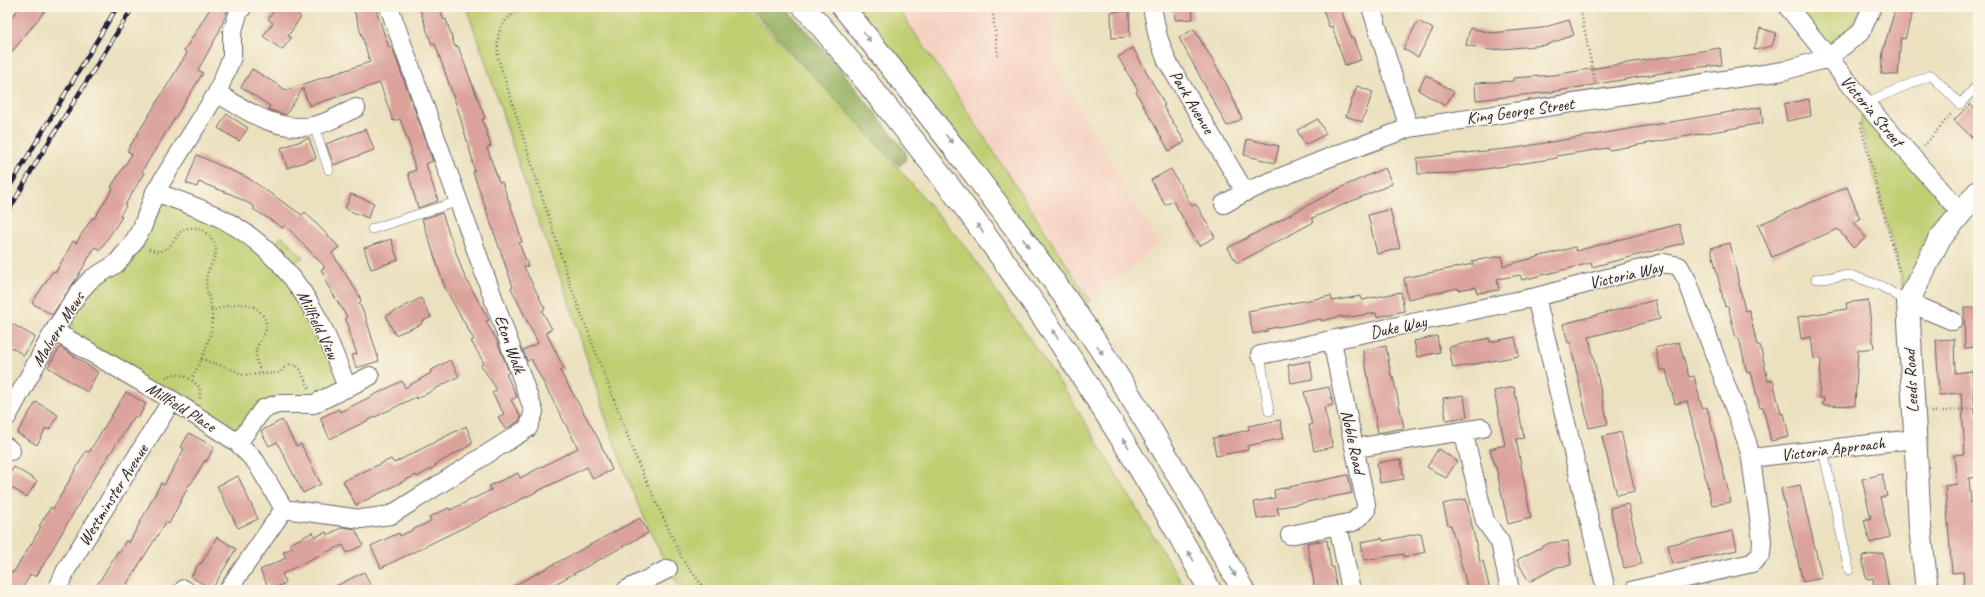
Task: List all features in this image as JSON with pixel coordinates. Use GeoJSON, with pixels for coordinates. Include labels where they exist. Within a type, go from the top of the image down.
{"type":"FeatureCollection","features":[{"type":"Feature","properties":{"kind":"main road"},"geometry":{"type":"LineString","coordinates":[[804,7],[938,170],[1052,329],[1111,420],[1161,502],[1210,590]]}},
{"type":"Feature","properties":{"kind":"main road"},"geometry":{"type":"LineString","coordinates":[[843,7],[958,151],[1074,310],[1136,404],[1243,590]]}},
{"type":"Feature","properties":{"kind":"main road","name":"Leeds Road"},"geometry":{"type":"LineString","coordinates":[[1927,590],[1920,527],[1914,439],[1908,302],[1931,252],[1960,212],[1978,192]]}},
{"type":"Feature","properties":{"kind":"street","name":"Malvern Mews"},"geometry":{"type":"LineString","coordinates":[[7,416],[54,331],[79,292],[92,280],[116,264],[142,228],[155,192],[217,93],[232,57],[232,33],[239,11],[243,7]]}},
{"type":"Feature","properties":{"kind":"street","name":"Eton Walk"},"geometry":{"type":"LineString","coordinates":[[284,509],[361,519],[391,514],[528,428],[534,412],[389,7]]}},
{"type":"Feature","properties":{"kind":"street","name":"Park Avenue"},"geometry":{"type":"LineString","coordinates":[[1152,7],[1158,38],[1167,61],[1245,192]]}},
{"type":"Feature","properties":{"kind":"street"},"geometry":{"type":"LineString","coordinates":[[1371,7],[1410,128]]}},
{"type":"Feature","properties":{"kind":"street","name":"Victoria Street"},"geometry":{"type":"LineString","coordinates":[[1788,7],[1865,103],[1913,160],[1960,212]]}},
{"type":"Feature","properties":{"kind":"street"},"geometry":{"type":"LineString","coordinates":[[1828,58],[1861,32],[1872,7]]}},
{"type":"Feature","properties":{"kind":"street","name":"King George Street"},"geometry":{"type":"LineString","coordinates":[[1224,204],[1245,192],[1328,158],[1410,128],[1783,71],[1828,58]]}},
{"type":"Feature","properties":{"kind":"street"},"geometry":{"type":"LineString","coordinates":[[217,93],[262,120],[284,127],[314,126],[356,108]]}},
{"type":"Feature","properties":{"kind":"street","name":"Millfield View"},"geometry":{"type":"LineString","coordinates":[[155,192],[212,212],[250,235],[279,263],[298,283],[322,325],[346,388]]}},
{"type":"Feature","properties":{"kind":"street","name":"Victoria Way"},"geometry":{"type":"LineString","coordinates":[[1536,297],[1664,263],[1679,266],[1687,280],[1747,442],[1751,458],[1762,541],[1760,554],[1752,563],[1634,590]]}},
{"type":"Feature","properties":{"kind":"street"},"geometry":{"type":"LineString","coordinates":[[1536,297],[1606,590]]}},
{"type":"Feature","properties":{"kind":"street","name":"Duke Way"},"geometry":{"type":"LineString","coordinates":[[1260,355],[1536,297]]}},
{"type":"Feature","properties":{"kind":"street"},"geometry":{"type":"LineString","coordinates":[[1908,302],[1953,321]]}},
{"type":"Feature","properties":{"kind":"street","name":"Millfield Place"},"geometry":{"type":"LineString","coordinates":[[54,331],[172,400],[238,443],[256,462],[284,509]]}},
{"type":"Feature","properties":{"kind":"street","name":"Noble Road"},"geometry":{"type":"LineString","coordinates":[[1290,535],[1353,522],[1366,511],[1366,504],[1355,448],[1332,341]]}},
{"type":"Feature","properties":{"kind":"street"},"geometry":{"type":"LineString","coordinates":[[238,443],[263,409],[278,404],[314,404],[370,376]]}},
{"type":"Feature","properties":{"kind":"street","name":"Westminster Avenue"},"geometry":{"type":"LineString","coordinates":[[57,590],[66,570],[172,400]]}},
{"type":"Feature","properties":{"kind":"street"},"geometry":{"type":"LineString","coordinates":[[1355,448],[1482,428]]}},
{"type":"Feature","properties":{"kind":"street"},"geometry":{"type":"LineString","coordinates":[[1463,431],[1485,521],[1500,542],[1510,590]]}},
{"type":"Feature","properties":{"kind":"street","name":"Victoria Approach"},"geometry":{"type":"LineString","coordinates":[[1751,458],[1914,439]]}},
{"type":"Feature","properties":{"kind":"street"},"geometry":{"type":"LineString","coordinates":[[228,590],[232,587],[284,509]]}},
{"type":"Feature","properties":{"kind":"street"},"geometry":{"type":"LineString","coordinates":[[1338,525],[1351,590]]}},
{"type":"Feature","properties":{"kind":"street"},"geometry":{"type":"LineString","coordinates":[[626,590],[668,568]]}},
{"type":"Feature","properties":{"kind":"lane"},"geometry":{"type":"LineString","coordinates":[[1865,103],[1931,76],[1960,104],[1975,88],[1978,92]]}},
{"type":"Feature","properties":{"kind":"lane"},"geometry":{"type":"LineString","coordinates":[[314,126],[329,170]]}},
{"type":"Feature","properties":{"kind":"lane"},"geometry":{"type":"LineString","coordinates":[[372,229],[459,201]]}},
{"type":"Feature","properties":{"kind":"lane"},"geometry":{"type":"LineString","coordinates":[[1816,279],[1850,275],[1880,286],[1908,302]]}},
{"type":"Feature","properties":{"kind":"lane"},"geometry":{"type":"LineString","coordinates":[[1260,355],[1269,410]]}},
{"type":"Feature","properties":{"kind":"lane"},"geometry":{"type":"LineString","coordinates":[[1823,450],[1849,570]]}},
{"type":"Feature","properties":{"kind":"path"},"geometry":{"type":"LineString","coordinates":[[521,7],[505,20],[498,30],[498,58],[571,287],[638,463],[684,562],[706,590]]}},
{"type":"Feature","properties":{"kind":"path"},"geometry":{"type":"LineString","coordinates":[[992,7],[998,56]]}},
{"type":"Feature","properties":{"kind":"path"},"geometry":{"type":"LineString","coordinates":[[1580,7],[1598,100]]}},
{"type":"Feature","properties":{"kind":"path"},"geometry":{"type":"LineString","coordinates":[[1865,103],[1860,124],[1908,302]]}},
{"type":"Feature","properties":{"kind":"path"},"geometry":{"type":"LineString","coordinates":[[1913,160],[1960,104]]}},
{"type":"Feature","properties":{"kind":"path"},"geometry":{"type":"LineString","coordinates":[[134,241],[149,249],[159,252],[170,246],[177,235],[189,228],[201,229],[212,238],[216,248],[215,261],[207,274],[206,283],[212,319],[201,359],[191,379]]}},
{"type":"Feature","properties":{"kind":"path"},"geometry":{"type":"LineString","coordinates":[[211,311],[238,303],[250,304],[266,319],[266,328],[256,350],[256,359],[261,374]]}},
{"type":"Feature","properties":{"kind":"path"},"geometry":{"type":"LineString","coordinates":[[201,359],[234,370],[243,375],[280,373],[287,364],[296,365],[309,386],[314,404]]}},
{"type":"Feature","properties":{"kind":"path"},"geometry":{"type":"LineString","coordinates":[[1913,413],[1978,408]]}},
{"type":"Feature","properties":{"kind":"shaded area"},"geometry":{"type":"Polygon","coordinates":[[[897,7],[1052,7],[1054,62],[1159,244],[1090,301],[951,86],[897,7]]]}},
{"type":"Feature","properties":{"kind":"green space"},"geometry":{"type":"Polygon","coordinates":[[[466,7],[744,7],[854,117],[966,247],[1069,396],[1186,590],[681,590],[646,523],[618,454],[568,298],[534,209],[466,7]]]}},
{"type":"Feature","properties":{"kind":"green space"},"geometry":{"type":"Polygon","coordinates":[[[748,7],[785,7],[837,65],[906,152],[905,161],[899,166],[748,7]]]}},
{"type":"Feature","properties":{"kind":"green space"},"geometry":{"type":"Polygon","coordinates":[[[843,7],[897,7],[951,86],[1090,301],[1074,310],[843,7]]]}},
{"type":"Feature","properties":{"kind":"green space"},"geometry":{"type":"Polygon","coordinates":[[[1788,7],[1872,7],[1828,58],[1788,7]]]}},
{"type":"Feature","properties":{"kind":"green space"},"geometry":{"type":"Polygon","coordinates":[[[1865,103],[1960,212],[1908,302],[1860,124],[1865,103]]]}},
{"type":"Feature","properties":{"kind":"green space"},"geometry":{"type":"Polygon","coordinates":[[[155,192],[278,251],[277,241],[282,236],[303,257],[295,263],[288,261],[347,388],[278,404],[238,443],[54,331],[105,271],[155,192]]]}},
{"type":"Feature","properties":{"kind":"building"},"geometry":{"type":"Polygon","coordinates":[[[20,7],[48,7],[7,58],[7,23],[20,7]]]}},
{"type":"Feature","properties":{"kind":"building"},"geometry":{"type":"Polygon","coordinates":[[[211,7],[229,7],[218,34],[198,70],[203,73],[142,171],[144,173],[120,215],[122,217],[100,250],[95,247],[52,315],[32,303],[53,271],[56,272],[73,241],[76,243],[92,218],[94,219],[113,188],[111,187],[132,154],[127,151],[187,53],[184,51],[211,7]]]}},
{"type":"Feature","properties":{"kind":"building"},"geometry":{"type":"Polygon","coordinates":[[[277,7],[303,7],[298,15],[301,17],[288,36],[291,38],[282,50],[263,36],[273,23],[268,19],[277,7]]]}},
{"type":"Feature","properties":{"kind":"building"},"geometry":{"type":"Polygon","coordinates":[[[353,7],[375,7],[389,48],[392,47],[433,161],[426,164],[438,201],[418,208],[408,173],[416,170],[410,153],[412,152],[400,119],[393,121],[380,83],[309,106],[303,88],[286,115],[268,109],[270,106],[241,87],[252,69],[286,90],[370,62],[353,7]]]}},
{"type":"Feature","properties":{"kind":"building"},"geometry":{"type":"Polygon","coordinates":[[[419,7],[439,7],[444,20],[446,19],[455,47],[458,46],[485,118],[482,119],[491,146],[487,148],[499,182],[502,182],[516,221],[522,242],[519,243],[528,266],[524,267],[545,309],[542,311],[552,329],[546,332],[564,369],[560,371],[598,438],[612,470],[593,479],[587,467],[381,568],[371,546],[399,533],[400,536],[431,521],[429,517],[449,508],[450,510],[491,490],[489,486],[518,473],[520,478],[578,448],[531,359],[527,361],[523,350],[538,343],[511,288],[513,287],[473,172],[475,171],[473,161],[458,110],[435,44],[432,45],[419,7]]]}},
{"type":"Feature","properties":{"kind":"building"},"geometry":{"type":"Polygon","coordinates":[[[1174,7],[1192,7],[1193,19],[1175,20],[1174,7]]]}},
{"type":"Feature","properties":{"kind":"building"},"geometry":{"type":"Polygon","coordinates":[[[1322,7],[1340,7],[1361,60],[1345,65],[1332,26],[1329,27],[1322,7]]]}},
{"type":"Feature","properties":{"kind":"building"},"geometry":{"type":"Polygon","coordinates":[[[1896,7],[1914,7],[1905,39],[1901,38],[1898,75],[1881,74],[1883,50],[1896,7]]]}},
{"type":"Feature","properties":{"kind":"building"},"geometry":{"type":"Polygon","coordinates":[[[1129,11],[1130,37],[1112,38],[1111,12],[1129,11]]]}},
{"type":"Feature","properties":{"kind":"building"},"geometry":{"type":"Polygon","coordinates":[[[1569,20],[1574,35],[1546,45],[1491,50],[1466,45],[1470,28],[1491,33],[1542,28],[1569,20]]]}},
{"type":"Feature","properties":{"kind":"building"},"geometry":{"type":"Polygon","coordinates":[[[1418,21],[1433,29],[1418,57],[1403,49],[1418,21]]]}},
{"type":"Feature","properties":{"kind":"building"},"geometry":{"type":"Polygon","coordinates":[[[1760,28],[1776,33],[1772,46],[1754,50],[1760,28]]]}},
{"type":"Feature","properties":{"kind":"building"},"geometry":{"type":"Polygon","coordinates":[[[1194,29],[1227,85],[1242,119],[1227,126],[1179,38],[1194,29]]]}},
{"type":"Feature","properties":{"kind":"building"},"geometry":{"type":"Polygon","coordinates":[[[1133,48],[1165,105],[1163,106],[1185,142],[1169,151],[1136,92],[1138,90],[1118,57],[1133,48]]]}},
{"type":"Feature","properties":{"kind":"building"},"geometry":{"type":"Polygon","coordinates":[[[1720,48],[1722,65],[1691,68],[1551,92],[1476,100],[1475,83],[1513,81],[1513,78],[1553,75],[1720,48]]]}},
{"type":"Feature","properties":{"kind":"building"},"geometry":{"type":"Polygon","coordinates":[[[1426,75],[1454,92],[1445,106],[1418,90],[1426,75]]]}},
{"type":"Feature","properties":{"kind":"building"},"geometry":{"type":"Polygon","coordinates":[[[1357,86],[1373,92],[1362,122],[1346,116],[1357,86]]]}},
{"type":"Feature","properties":{"kind":"building"},"geometry":{"type":"Polygon","coordinates":[[[1809,99],[1811,116],[1787,121],[1784,104],[1809,99]]]}},
{"type":"Feature","properties":{"kind":"building"},"geometry":{"type":"Polygon","coordinates":[[[1970,104],[1978,112],[1978,143],[1954,120],[1970,104]]]}},
{"type":"Feature","properties":{"kind":"building"},"geometry":{"type":"Polygon","coordinates":[[[1761,107],[1763,123],[1609,150],[1608,148],[1556,156],[1557,158],[1492,168],[1455,173],[1418,174],[1417,158],[1515,148],[1761,107]]]}},
{"type":"Feature","properties":{"kind":"building"},"geometry":{"type":"Polygon","coordinates":[[[227,114],[248,128],[239,141],[218,128],[227,114]]]}},
{"type":"Feature","properties":{"kind":"building"},"geometry":{"type":"Polygon","coordinates":[[[1318,119],[1326,134],[1305,145],[1297,130],[1318,119]]]}},
{"type":"Feature","properties":{"kind":"building"},"geometry":{"type":"Polygon","coordinates":[[[366,129],[374,150],[334,165],[326,144],[366,129]]]}},
{"type":"Feature","properties":{"kind":"building"},"geometry":{"type":"Polygon","coordinates":[[[309,138],[316,158],[287,168],[281,148],[309,138]]]}},
{"type":"Feature","properties":{"kind":"building"},"geometry":{"type":"Polygon","coordinates":[[[1247,139],[1279,146],[1275,163],[1244,155],[1247,139]]]}},
{"type":"Feature","properties":{"kind":"building"},"geometry":{"type":"Polygon","coordinates":[[[197,155],[248,178],[302,215],[305,212],[339,247],[332,253],[359,295],[361,301],[359,303],[365,315],[379,361],[356,368],[352,355],[357,354],[348,330],[350,329],[345,318],[347,317],[325,281],[327,280],[321,270],[325,267],[285,225],[283,228],[253,209],[255,207],[233,195],[199,182],[197,187],[186,183],[197,155]]]}},
{"type":"Feature","properties":{"kind":"building"},"geometry":{"type":"Polygon","coordinates":[[[1385,168],[1392,184],[1312,218],[1314,222],[1237,263],[1228,248],[1344,186],[1385,168]]]}},
{"type":"Feature","properties":{"kind":"building"},"geometry":{"type":"Polygon","coordinates":[[[1171,169],[1192,206],[1196,204],[1215,237],[1199,246],[1173,201],[1165,205],[1151,180],[1171,169]]]}},
{"type":"Feature","properties":{"kind":"building"},"geometry":{"type":"Polygon","coordinates":[[[1847,187],[1860,219],[1854,222],[1866,238],[1853,248],[1838,229],[1772,257],[1758,225],[1847,187]]]}},
{"type":"Feature","properties":{"kind":"building"},"geometry":{"type":"Polygon","coordinates":[[[351,194],[374,203],[368,218],[345,209],[351,194]]]}},
{"type":"Feature","properties":{"kind":"building"},"geometry":{"type":"Polygon","coordinates":[[[1390,209],[1400,248],[1377,254],[1368,215],[1390,209]]]}},
{"type":"Feature","properties":{"kind":"building"},"geometry":{"type":"Polygon","coordinates":[[[442,213],[464,275],[489,320],[486,321],[497,341],[509,372],[506,374],[517,397],[511,400],[521,417],[519,421],[505,429],[498,417],[504,414],[492,393],[497,390],[481,365],[484,363],[471,341],[474,340],[445,288],[422,219],[442,213]]]}},
{"type":"Feature","properties":{"kind":"building"},"geometry":{"type":"Polygon","coordinates":[[[1679,224],[1684,243],[1592,267],[1591,263],[1522,280],[1520,275],[1497,279],[1499,290],[1477,293],[1476,287],[1458,290],[1458,288],[1408,299],[1404,278],[1473,264],[1472,261],[1502,256],[1503,266],[1575,247],[1576,251],[1679,224]]]}},
{"type":"Feature","properties":{"kind":"building"},"geometry":{"type":"Polygon","coordinates":[[[391,239],[398,260],[371,269],[364,248],[391,239]]]}},
{"type":"Feature","properties":{"kind":"building"},"geometry":{"type":"Polygon","coordinates":[[[1730,243],[1745,311],[1749,310],[1757,345],[1760,345],[1768,381],[1773,380],[1781,414],[1784,413],[1789,437],[1771,441],[1763,407],[1760,408],[1751,372],[1747,373],[1739,338],[1736,338],[1728,306],[1725,307],[1711,248],[1730,243]]]}},
{"type":"Feature","properties":{"kind":"building"},"geometry":{"type":"Polygon","coordinates":[[[1401,292],[1404,311],[1377,317],[1376,313],[1342,318],[1342,316],[1321,321],[1321,319],[1267,329],[1268,331],[1253,334],[1248,311],[1331,296],[1332,301],[1361,296],[1362,300],[1401,292]]]}},
{"type":"Feature","properties":{"kind":"building"},"geometry":{"type":"Polygon","coordinates":[[[421,298],[431,317],[421,322],[422,324],[395,335],[386,316],[421,298]]]}},
{"type":"Feature","properties":{"kind":"building"},"geometry":{"type":"Polygon","coordinates":[[[1655,300],[1660,319],[1589,337],[1608,424],[1589,428],[1570,342],[1568,343],[1563,324],[1655,300]]]}},
{"type":"Feature","properties":{"kind":"building"},"geometry":{"type":"Polygon","coordinates":[[[1868,300],[1874,348],[1858,350],[1855,406],[1823,405],[1824,398],[1819,398],[1821,358],[1814,359],[1811,337],[1801,339],[1798,317],[1847,309],[1846,303],[1868,300]]]}},
{"type":"Feature","properties":{"kind":"building"},"geometry":{"type":"Polygon","coordinates":[[[1964,308],[1978,308],[1978,347],[1965,348],[1964,308]]]}},
{"type":"Feature","properties":{"kind":"building"},"geometry":{"type":"Polygon","coordinates":[[[7,321],[35,337],[24,355],[7,345],[7,321]]]}},
{"type":"Feature","properties":{"kind":"building"},"geometry":{"type":"Polygon","coordinates":[[[1437,336],[1440,352],[1417,357],[1414,341],[1437,336]]]}},
{"type":"Feature","properties":{"kind":"building"},"geometry":{"type":"Polygon","coordinates":[[[1515,337],[1519,356],[1453,368],[1449,347],[1489,338],[1490,342],[1515,337]]]}},
{"type":"Feature","properties":{"kind":"building"},"geometry":{"type":"Polygon","coordinates":[[[1954,339],[1955,373],[1972,371],[1975,414],[1978,414],[1978,477],[1969,478],[1971,503],[1974,503],[1978,552],[1978,590],[1964,590],[1963,572],[1952,573],[1945,486],[1957,484],[1954,455],[1965,454],[1961,393],[1939,395],[1936,340],[1954,339]]]}},
{"type":"Feature","properties":{"kind":"building"},"geometry":{"type":"Polygon","coordinates":[[[1679,342],[1689,377],[1694,376],[1702,408],[1707,407],[1731,502],[1712,505],[1687,401],[1675,404],[1666,370],[1661,370],[1655,348],[1679,342]]]}},
{"type":"Feature","properties":{"kind":"building"},"geometry":{"type":"Polygon","coordinates":[[[1386,346],[1391,376],[1393,376],[1404,428],[1378,433],[1363,350],[1386,346]]]}},
{"type":"Feature","properties":{"kind":"building"},"geometry":{"type":"Polygon","coordinates":[[[60,347],[98,372],[87,392],[48,367],[60,347]]]}},
{"type":"Feature","properties":{"kind":"building"},"geometry":{"type":"Polygon","coordinates":[[[450,360],[459,376],[417,399],[416,397],[330,439],[320,418],[339,409],[340,412],[402,381],[405,388],[431,373],[430,371],[450,360]]]}},
{"type":"Feature","properties":{"kind":"building"},"geometry":{"type":"Polygon","coordinates":[[[1310,361],[1313,379],[1291,383],[1288,365],[1310,361]]]}},
{"type":"Feature","properties":{"kind":"building"},"geometry":{"type":"Polygon","coordinates":[[[1329,387],[1333,405],[1324,407],[1333,447],[1314,451],[1309,425],[1312,425],[1304,392],[1329,387]]]}},
{"type":"Feature","properties":{"kind":"building"},"geometry":{"type":"Polygon","coordinates":[[[1514,387],[1524,438],[1516,439],[1531,518],[1508,524],[1496,467],[1490,449],[1505,445],[1494,391],[1514,387]]]}},
{"type":"Feature","properties":{"kind":"building"},"geometry":{"type":"Polygon","coordinates":[[[126,392],[146,404],[138,418],[135,416],[94,478],[36,577],[31,574],[21,590],[7,590],[7,570],[13,573],[41,527],[39,526],[51,507],[53,509],[86,451],[89,452],[126,392]]]}},
{"type":"Feature","properties":{"kind":"building"},"geometry":{"type":"Polygon","coordinates":[[[1464,395],[1467,417],[1446,420],[1443,398],[1464,395]]]}},
{"type":"Feature","properties":{"kind":"building"},"geometry":{"type":"Polygon","coordinates":[[[36,402],[58,415],[49,430],[46,428],[37,445],[17,433],[36,402]]]}},
{"type":"Feature","properties":{"kind":"building"},"geometry":{"type":"Polygon","coordinates":[[[282,420],[296,446],[301,444],[321,484],[303,493],[277,442],[269,446],[261,431],[282,420]]]}},
{"type":"Feature","properties":{"kind":"building"},"geometry":{"type":"Polygon","coordinates":[[[1280,420],[1284,438],[1247,446],[1248,450],[1216,456],[1213,438],[1249,430],[1248,426],[1280,420]]]}},
{"type":"Feature","properties":{"kind":"building"},"geometry":{"type":"Polygon","coordinates":[[[466,426],[472,440],[472,444],[417,477],[416,475],[356,505],[343,481],[391,459],[394,463],[466,426]]]}},
{"type":"Feature","properties":{"kind":"building"},"geometry":{"type":"Polygon","coordinates":[[[1621,432],[1635,491],[1617,495],[1602,437],[1621,432]]]}},
{"type":"Feature","properties":{"kind":"building"},"geometry":{"type":"Polygon","coordinates":[[[189,433],[214,447],[206,462],[205,460],[191,484],[190,483],[169,524],[166,522],[123,590],[94,590],[118,551],[120,552],[126,540],[129,543],[161,483],[164,485],[184,449],[181,447],[189,433]]]}},
{"type":"Feature","properties":{"kind":"building"},"geometry":{"type":"Polygon","coordinates":[[[1438,449],[1457,461],[1446,478],[1427,467],[1438,449]]]}},
{"type":"Feature","properties":{"kind":"building"},"geometry":{"type":"Polygon","coordinates":[[[1401,460],[1404,479],[1380,483],[1377,463],[1401,460]]]}},
{"type":"Feature","properties":{"kind":"building"},"geometry":{"type":"Polygon","coordinates":[[[14,467],[37,481],[27,497],[7,485],[7,478],[14,467]]]}},
{"type":"Feature","properties":{"kind":"building"},"geometry":{"type":"Polygon","coordinates":[[[1882,474],[1887,496],[1880,498],[1890,537],[1870,543],[1864,520],[1871,518],[1862,479],[1882,474]]]}},
{"type":"Feature","properties":{"kind":"building"},"geometry":{"type":"Polygon","coordinates":[[[1348,475],[1352,493],[1277,508],[1279,515],[1257,519],[1254,502],[1275,498],[1274,490],[1348,475]]]}},
{"type":"Feature","properties":{"kind":"building"},"geometry":{"type":"Polygon","coordinates":[[[238,476],[258,519],[238,528],[217,486],[238,476]]]}},
{"type":"Feature","properties":{"kind":"building"},"geometry":{"type":"Polygon","coordinates":[[[1800,485],[1822,578],[1803,582],[1781,489],[1800,485]]]}},
{"type":"Feature","properties":{"kind":"building"},"geometry":{"type":"Polygon","coordinates":[[[1466,499],[1480,562],[1483,561],[1490,590],[1468,590],[1451,525],[1448,525],[1443,504],[1466,499]]]}},
{"type":"Feature","properties":{"kind":"building"},"geometry":{"type":"Polygon","coordinates":[[[1628,504],[1642,564],[1624,568],[1610,508],[1628,504]]]}},
{"type":"Feature","properties":{"kind":"building"},"geometry":{"type":"Polygon","coordinates":[[[640,518],[648,533],[544,590],[506,590],[640,518]]]}},
{"type":"Feature","properties":{"kind":"building"},"geometry":{"type":"Polygon","coordinates":[[[343,527],[355,529],[363,545],[347,553],[343,545],[311,559],[282,574],[286,583],[270,590],[260,570],[286,558],[283,552],[292,548],[290,544],[313,532],[315,537],[326,532],[327,535],[343,527]]]}},
{"type":"Feature","properties":{"kind":"building"},"geometry":{"type":"Polygon","coordinates":[[[1733,531],[1737,550],[1672,564],[1668,545],[1733,531]]]}},
{"type":"Feature","properties":{"kind":"building"},"geometry":{"type":"Polygon","coordinates":[[[1421,533],[1425,552],[1404,557],[1404,554],[1364,560],[1361,542],[1382,538],[1383,541],[1421,533]]]}},
{"type":"Feature","properties":{"kind":"building"},"geometry":{"type":"Polygon","coordinates":[[[217,537],[236,549],[212,589],[191,577],[199,563],[201,564],[217,537]]]}},
{"type":"Feature","properties":{"kind":"building"},"geometry":{"type":"Polygon","coordinates":[[[1327,540],[1331,567],[1333,567],[1337,590],[1315,590],[1307,543],[1327,540]]]}},
{"type":"Feature","properties":{"kind":"building"},"geometry":{"type":"Polygon","coordinates":[[[1568,541],[1571,565],[1557,567],[1529,582],[1517,560],[1549,543],[1568,541]]]}},
{"type":"Feature","properties":{"kind":"building"},"geometry":{"type":"Polygon","coordinates":[[[1883,553],[1889,590],[1874,590],[1873,578],[1866,579],[1862,556],[1883,553]]]}},
{"type":"Feature","properties":{"kind":"building"},"geometry":{"type":"Polygon","coordinates":[[[364,572],[373,590],[328,590],[364,572]]]}},
{"type":"Feature","properties":{"kind":"railway"},"geometry":{"type":"LineString","coordinates":[[7,191],[117,7]]}},
{"type":"Feature","properties":{"kind":"railway"},"geometry":{"type":"LineString","coordinates":[[7,214],[37,161],[133,7]]}}]}
